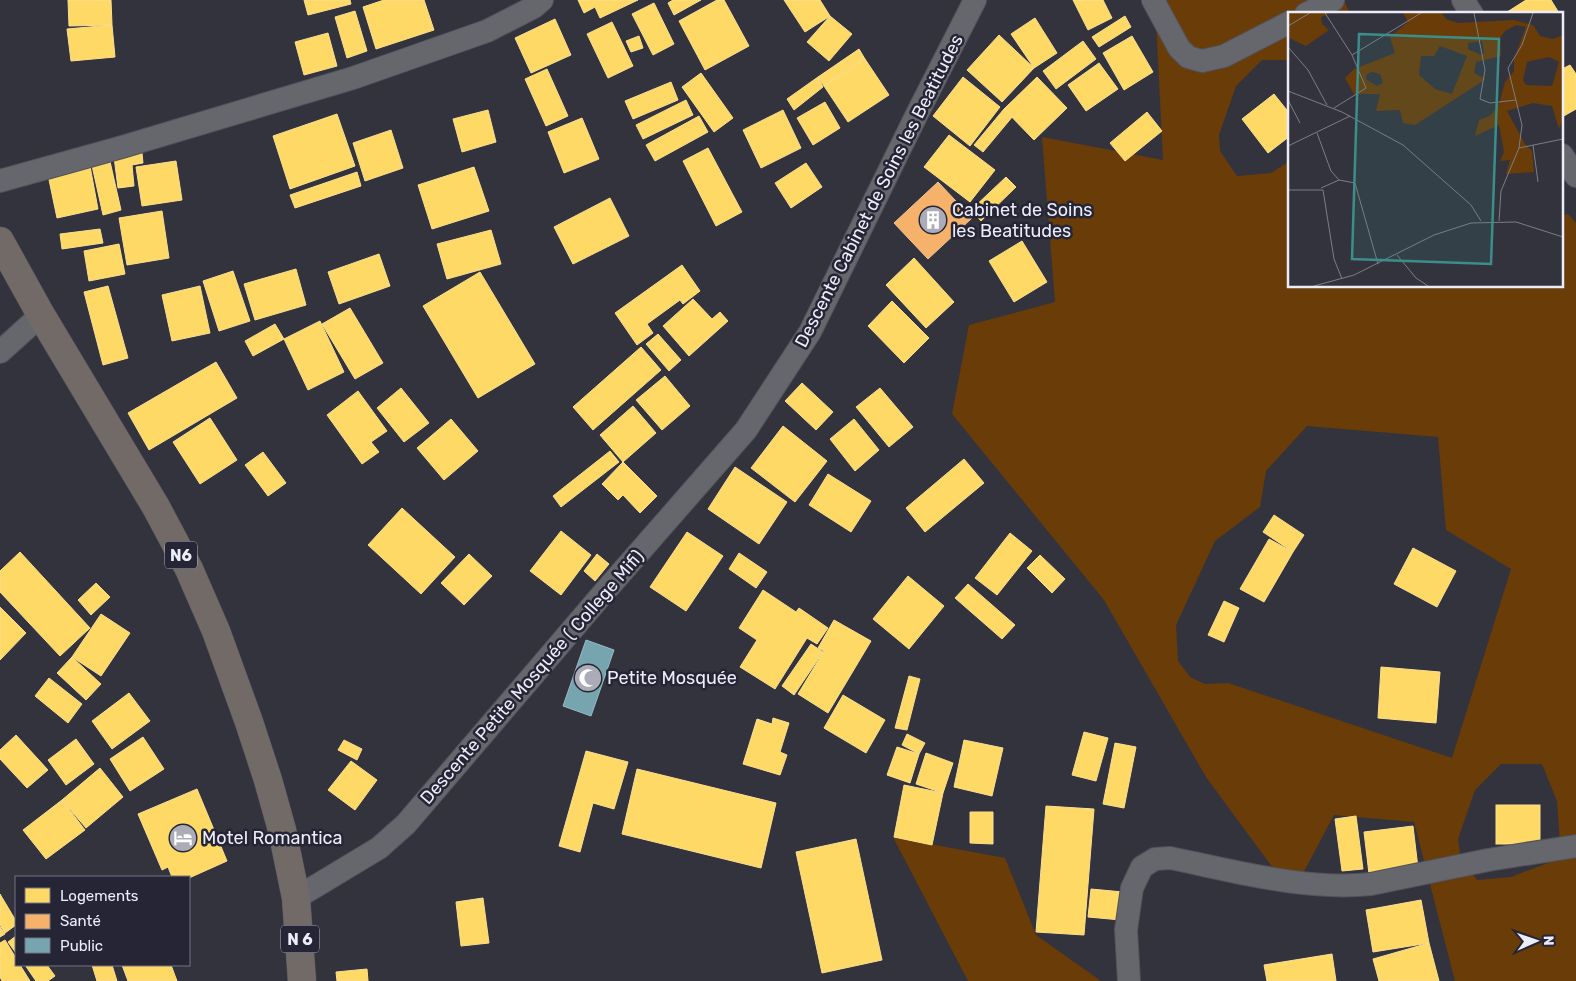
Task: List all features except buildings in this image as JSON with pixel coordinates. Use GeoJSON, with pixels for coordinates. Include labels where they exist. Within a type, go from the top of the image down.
{"type":"FeatureCollection","features":[{"type":"Feature","properties":{"kind":"highway","name":"N6"},"geometry":{"type":"LineString","coordinates":[[0,241],[41,316],[156,507],[189,570],[216,631],[268,780],[282,830],[296,898]]}},
{"type":"Feature","properties":{"kind":"highway","name":"N 6"},"geometry":{"type":"LineString","coordinates":[[296,898],[302,981]]}},
{"type":"Feature","properties":{"kind":"street"},"geometry":{"type":"LineString","coordinates":[[0,181],[122,147],[353,78],[487,31],[534,8],[542,0]]}},
{"type":"Feature","properties":{"kind":"street","name":"Descente Cabinet de Soins les Beatitudes"},"geometry":{"type":"LineString","coordinates":[[746,430],[810,332],[975,0]]}},
{"type":"Feature","properties":{"kind":"street"},"geometry":{"type":"LineString","coordinates":[[1153,0],[1179,48],[1188,57],[1202,61],[1224,56],[1288,23]]}},
{"type":"Feature","properties":{"kind":"street"},"geometry":{"type":"LineString","coordinates":[[1310,12],[1333,0]]}},
{"type":"Feature","properties":{"kind":"street"},"geometry":{"type":"LineString","coordinates":[[1463,0],[1471,12]]}},
{"type":"Feature","properties":{"kind":"street"},"geometry":{"type":"LineString","coordinates":[[1564,158],[1576,176]]}},
{"type":"Feature","properties":{"kind":"street"},"geometry":{"type":"LineString","coordinates":[[0,352],[41,316]]}},
{"type":"Feature","properties":{"kind":"street","name":"Descente Petite Mosquée ( College Mifi)"},"geometry":{"type":"LineString","coordinates":[[296,898],[379,848],[406,824],[746,430]]}},
{"type":"Feature","properties":{"kind":"street"},"geometry":{"type":"LineString","coordinates":[[1129,981],[1126,930],[1132,888],[1142,867],[1155,859],[1170,858],[1283,882],[1354,886],[1488,860],[1576,846]]}},
{"type":"Feature","properties":{"kind":"shaded area"},"geometry":{"type":"Polygon","coordinates":[[[1155,0],[1344,0],[1349,12],[1288,12],[1288,60],[1262,60],[1236,86],[1219,135],[1220,151],[1237,176],[1271,173],[1288,162],[1288,288],[1564,288],[1564,215],[1568,214],[1576,223],[1576,981],[1455,981],[1414,822],[1334,815],[1292,894],[1206,777],[1104,600],[952,414],[969,325],[1055,302],[1042,137],[1163,160],[1155,0]],[[1307,426],[1266,471],[1260,507],[1215,541],[1176,625],[1178,661],[1190,677],[1205,684],[1228,683],[1452,758],[1511,569],[1446,530],[1438,437],[1307,426]],[[1501,764],[1475,790],[1458,839],[1460,854],[1477,880],[1511,877],[1561,858],[1557,801],[1542,764],[1501,764]]]}},
{"type":"Feature","properties":{"kind":"shaded area"},"geometry":{"type":"Polygon","coordinates":[[[893,837],[1005,858],[1036,935],[1101,981],[968,981],[893,837]]]}},
{"type":"Feature","properties":{"kind":"place","name":"Cabinet de Soins les Beatitudes"},"geometry":{"type":"Point","coordinates":[933,220]}},
{"type":"Feature","properties":{"kind":"place","name":"Petite Mosquée"},"geometry":{"type":"Point","coordinates":[588,678]}},
{"type":"Feature","properties":{"kind":"place","name":"Motel Romantica"},"geometry":{"type":"Point","coordinates":[183,838]}}]}
